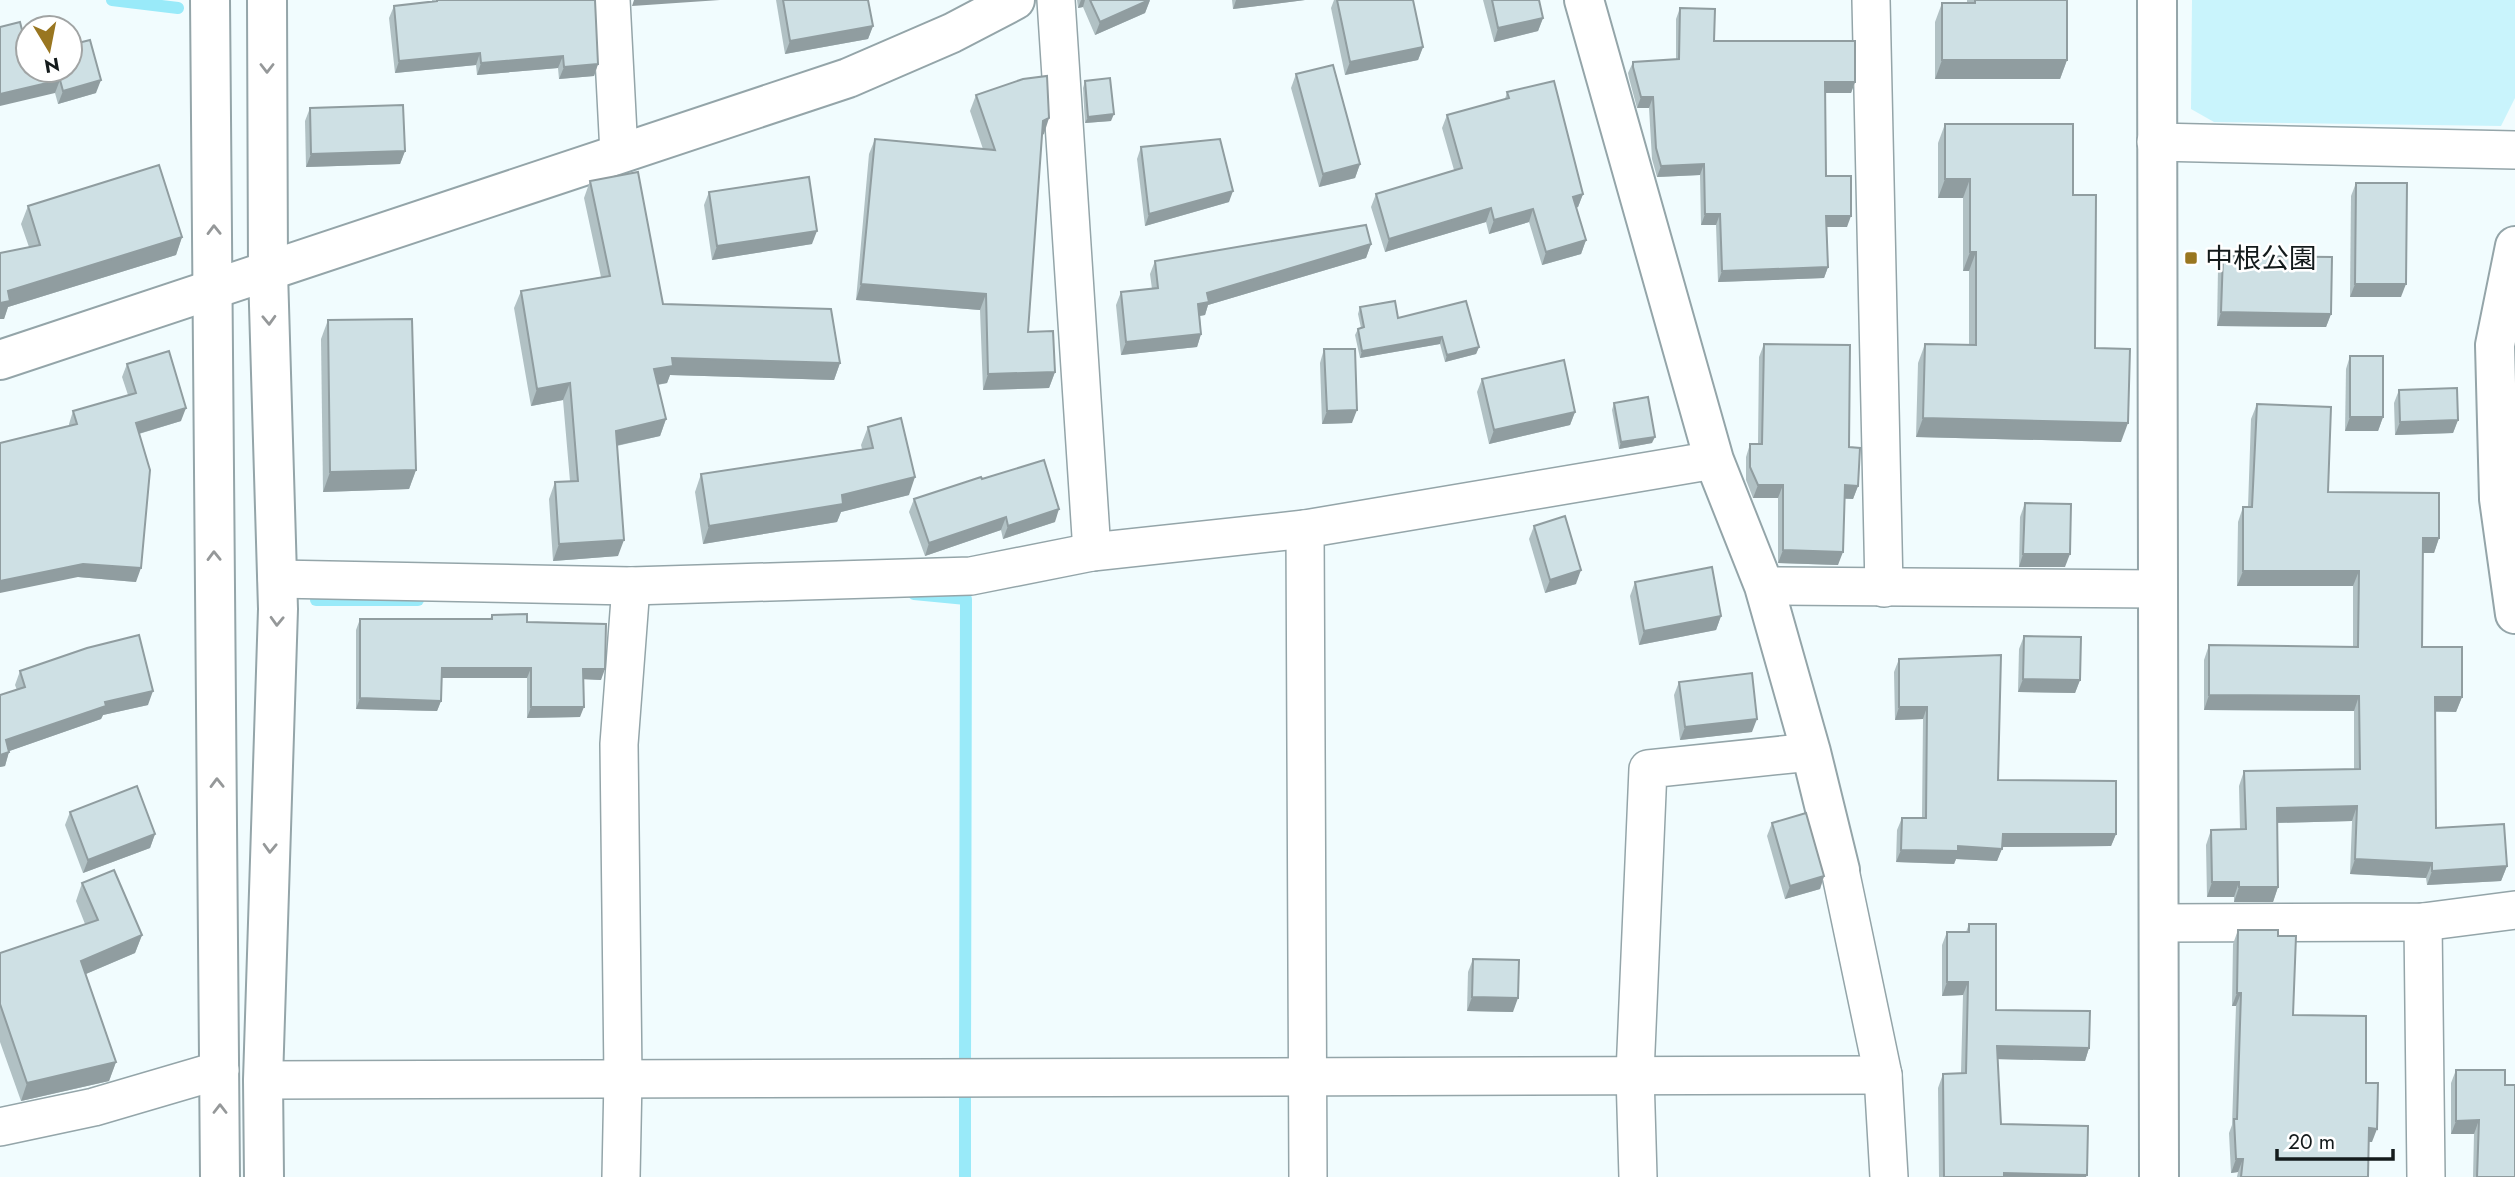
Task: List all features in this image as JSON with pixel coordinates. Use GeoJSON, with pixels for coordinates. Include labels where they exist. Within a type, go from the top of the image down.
{"type":"FeatureCollection","features":[{"type":"Feature","properties":{"kind":"street"},"geometry":{"type":"LineString","coordinates":[[210,0],[215,289],[213,536],[220,1177]]}},
{"type":"Feature","properties":{"kind":"street"},"geometry":{"type":"LineString","coordinates":[[264,1177],[263,1080],[276,579],[268,272],[267,0]]}},
{"type":"Feature","properties":{"kind":"street"},"geometry":{"type":"LineString","coordinates":[[611,0],[619,153]]}},
{"type":"Feature","properties":{"kind":"street"},"geometry":{"type":"LineString","coordinates":[[0,360],[848,78],[952,33],[1015,0]]}},
{"type":"Feature","properties":{"kind":"street"},"geometry":{"type":"LineString","coordinates":[[1056,0],[1093,552]]}},
{"type":"Feature","properties":{"kind":"street"},"geometry":{"type":"LineString","coordinates":[[1584,0],[1714,460],[1764,586],[1811,752],[1840,870],[1883,1075],[1889,1177]]}},
{"type":"Feature","properties":{"kind":"street"},"geometry":{"type":"LineString","coordinates":[[1871,0],[1884,588]]}},
{"type":"Feature","properties":{"kind":"street"},"geometry":{"type":"LineString","coordinates":[[2157,0],[2155,589],[2159,1177]]}},
{"type":"Feature","properties":{"kind":"street"},"geometry":{"type":"LineString","coordinates":[[2156,142],[2515,150]]}},
{"type":"Feature","properties":{"kind":"street"},"geometry":{"type":"LineString","coordinates":[[2515,246],[2495,345],[2499,499],[2510,546],[2515,614]]}},
{"type":"Feature","properties":{"kind":"street"},"geometry":{"type":"LineString","coordinates":[[276,579],[631,586],[971,576],[1093,552],[1305,529],[1714,460]]}},
{"type":"Feature","properties":{"kind":"street"},"geometry":{"type":"LineString","coordinates":[[1305,529],[1308,1177]]}},
{"type":"Feature","properties":{"kind":"street"},"geometry":{"type":"LineString","coordinates":[[621,1177],[623,1078],[619,744],[631,586]]}},
{"type":"Feature","properties":{"kind":"street"},"geometry":{"type":"LineString","coordinates":[[1764,586],[2155,589]]}},
{"type":"Feature","properties":{"kind":"street"},"geometry":{"type":"LineString","coordinates":[[1638,1177],[1636,1074],[1648,769],[1811,752]]}},
{"type":"Feature","properties":{"kind":"street"},"geometry":{"type":"LineString","coordinates":[[2159,923],[2423,922],[2515,910]]}},
{"type":"Feature","properties":{"kind":"street"},"geometry":{"type":"LineString","coordinates":[[2423,922],[2426,1177]]}},
{"type":"Feature","properties":{"kind":"street"},"geometry":{"type":"LineString","coordinates":[[0,1127],[94,1107],[220,1070]]}},
{"type":"Feature","properties":{"kind":"street"},"geometry":{"type":"LineString","coordinates":[[263,1080],[1883,1075]]}},
{"type":"Feature","properties":{"kind":"shaded area"},"geometry":{"type":"Polygon","coordinates":[[[2192,0],[2515,0],[2515,98],[2501,126],[2214,122],[2191,109],[2192,0]]]}},
{"type":"Feature","properties":{"kind":"building"},"geometry":{"type":"Polygon","coordinates":[[[437,0],[595,0],[598,64],[564,67],[563,56],[481,63],[480,53],[399,61],[394,6],[437,0]]]}},
{"type":"Feature","properties":{"kind":"building"},"geometry":{"type":"Polygon","coordinates":[[[783,0],[868,0],[873,26],[790,41],[783,0]]]}},
{"type":"Feature","properties":{"kind":"building"},"geometry":{"type":"Polygon","coordinates":[[[1090,0],[1149,0],[1100,22],[1090,0]]]}},
{"type":"Feature","properties":{"kind":"building"},"geometry":{"type":"Polygon","coordinates":[[[1337,0],[1413,0],[1423,47],[1350,62],[1337,0]]]}},
{"type":"Feature","properties":{"kind":"building"},"geometry":{"type":"Polygon","coordinates":[[[1492,0],[1539,0],[1543,18],[1498,28],[1492,0]]]}},
{"type":"Feature","properties":{"kind":"building"},"geometry":{"type":"Polygon","coordinates":[[[1975,0],[2067,0],[2067,60],[1942,60],[1942,3],[1975,3],[1975,0]]]}},
{"type":"Feature","properties":{"kind":"building"},"geometry":{"type":"Polygon","coordinates":[[[1680,8],[1715,9],[1714,41],[1855,41],[1855,82],[1825,82],[1826,176],[1851,176],[1851,216],[1826,216],[1828,267],[1722,271],[1720,214],[1705,214],[1704,164],[1661,166],[1656,148],[1653,97],[1641,97],[1633,62],[1679,59],[1680,8]]]}},
{"type":"Feature","properties":{"kind":"building"},"geometry":{"type":"Polygon","coordinates":[[[14,24],[14,84],[43,84],[0,94],[0,27],[14,24]]]}},
{"type":"Feature","properties":{"kind":"building"},"geometry":{"type":"Polygon","coordinates":[[[90,40],[101,80],[63,91],[61,84],[84,84],[84,42],[90,40]]]}},
{"type":"Feature","properties":{"kind":"building"},"geometry":{"type":"Polygon","coordinates":[[[1333,65],[1360,164],[1323,174],[1296,74],[1333,65]]]}},
{"type":"Feature","properties":{"kind":"building"},"geometry":{"type":"Polygon","coordinates":[[[1047,76],[1049,118],[1043,121],[1028,332],[1053,331],[1055,372],[988,374],[986,294],[861,284],[875,139],[995,150],[976,95],[1023,79],[1047,76]]]}},
{"type":"Feature","properties":{"kind":"building"},"geometry":{"type":"Polygon","coordinates":[[[1110,78],[1114,114],[1088,117],[1085,81],[1110,78]]]}},
{"type":"Feature","properties":{"kind":"building"},"geometry":{"type":"Polygon","coordinates":[[[1554,81],[1583,194],[1573,197],[1586,240],[1546,252],[1533,209],[1494,220],[1491,208],[1389,239],[1376,194],[1462,168],[1447,115],[1509,98],[1507,92],[1554,81]]]}},
{"type":"Feature","properties":{"kind":"building"},"geometry":{"type":"Polygon","coordinates":[[[403,105],[405,151],[311,154],[310,108],[403,105]]]}},
{"type":"Feature","properties":{"kind":"building"},"geometry":{"type":"Polygon","coordinates":[[[1945,124],[2073,124],[2073,195],[2096,195],[2095,348],[2130,349],[2128,423],[1923,418],[1925,344],[1976,345],[1976,252],[1970,252],[1970,179],[1945,179],[1945,124]]]}},
{"type":"Feature","properties":{"kind":"building"},"geometry":{"type":"Polygon","coordinates":[[[1220,139],[1233,191],[1149,214],[1141,147],[1220,139]]]}},
{"type":"Feature","properties":{"kind":"building"},"geometry":{"type":"Polygon","coordinates":[[[159,165],[182,237],[8,291],[10,301],[0,303],[0,253],[40,245],[28,206],[159,165]]]}},
{"type":"Feature","properties":{"kind":"building"},"geometry":{"type":"Polygon","coordinates":[[[638,172],[663,304],[831,309],[840,363],[672,358],[673,366],[654,369],[666,419],[616,431],[624,540],[559,544],[555,482],[578,481],[570,383],[537,389],[521,291],[610,276],[590,181],[638,172]]]}},
{"type":"Feature","properties":{"kind":"building"},"geometry":{"type":"Polygon","coordinates":[[[809,177],[817,231],[717,246],[709,192],[809,177]]]}},
{"type":"Feature","properties":{"kind":"building"},"geometry":{"type":"Polygon","coordinates":[[[2356,183],[2407,183],[2406,284],[2355,284],[2356,183]]]}},
{"type":"Feature","properties":{"kind":"building"},"geometry":{"type":"Polygon","coordinates":[[[1366,225],[1371,244],[1207,293],[1209,302],[1198,304],[1201,334],[1126,342],[1121,292],[1158,288],[1155,261],[1366,225]]]}},
{"type":"Feature","properties":{"kind":"building"},"geometry":{"type":"Polygon","coordinates":[[[2223,256],[2332,257],[2331,314],[2221,312],[2223,256]]]}},
{"type":"Feature","properties":{"kind":"building"},"geometry":{"type":"Polygon","coordinates":[[[1395,301],[1398,318],[1466,301],[1479,347],[1447,355],[1442,337],[1362,351],[1358,329],[1364,327],[1360,307],[1395,301]]]}},
{"type":"Feature","properties":{"kind":"building"},"geometry":{"type":"Polygon","coordinates":[[[412,319],[416,470],[330,472],[328,320],[412,319]]]}},
{"type":"Feature","properties":{"kind":"building"},"geometry":{"type":"Polygon","coordinates":[[[1764,344],[1850,345],[1849,447],[1860,448],[1858,486],[1845,485],[1843,552],[1783,550],[1783,485],[1758,485],[1750,467],[1750,444],[1762,444],[1764,344]]]}},
{"type":"Feature","properties":{"kind":"building"},"geometry":{"type":"Polygon","coordinates":[[[1324,349],[1355,349],[1357,410],[1327,411],[1324,349]]]}},
{"type":"Feature","properties":{"kind":"building"},"geometry":{"type":"Polygon","coordinates":[[[169,351],[186,408],[136,423],[150,470],[141,568],[83,564],[0,581],[0,443],[77,424],[73,411],[136,393],[127,364],[169,351]]]}},
{"type":"Feature","properties":{"kind":"building"},"geometry":{"type":"Polygon","coordinates":[[[2350,356],[2383,356],[2383,417],[2350,417],[2350,356]]]}},
{"type":"Feature","properties":{"kind":"building"},"geometry":{"type":"Polygon","coordinates":[[[1564,360],[1575,412],[1494,430],[1482,379],[1564,360]]]}},
{"type":"Feature","properties":{"kind":"building"},"geometry":{"type":"Polygon","coordinates":[[[2457,388],[2458,420],[2400,422],[2399,390],[2457,388]]]}},
{"type":"Feature","properties":{"kind":"building"},"geometry":{"type":"Polygon","coordinates":[[[1648,397],[1655,437],[1621,442],[1614,403],[1648,397]]]}},
{"type":"Feature","properties":{"kind":"building"},"geometry":{"type":"Polygon","coordinates":[[[2257,404],[2331,407],[2328,492],[2439,493],[2439,538],[2423,538],[2422,647],[2462,647],[2462,697],[2435,697],[2436,828],[2504,824],[2507,866],[2432,871],[2432,863],[2355,859],[2357,806],[2277,808],[2278,887],[2239,887],[2239,882],[2212,882],[2211,830],[2246,829],[2244,771],[2360,769],[2359,696],[2209,695],[2209,645],[2358,647],[2359,571],[2243,571],[2243,507],[2252,507],[2257,404]]]}},
{"type":"Feature","properties":{"kind":"building"},"geometry":{"type":"Polygon","coordinates":[[[901,418],[915,477],[842,495],[843,504],[709,526],[701,474],[873,448],[868,427],[901,418]]]}},
{"type":"Feature","properties":{"kind":"building"},"geometry":{"type":"Polygon","coordinates":[[[1044,460],[1059,509],[1008,526],[1006,517],[929,543],[914,499],[1044,460]]]}},
{"type":"Feature","properties":{"kind":"building"},"geometry":{"type":"Polygon","coordinates":[[[2025,503],[2071,504],[2070,554],[2023,554],[2025,503]]]}},
{"type":"Feature","properties":{"kind":"building"},"geometry":{"type":"Polygon","coordinates":[[[1565,516],[1581,570],[1550,580],[1534,526],[1565,516]]]}},
{"type":"Feature","properties":{"kind":"building"},"geometry":{"type":"Polygon","coordinates":[[[1712,567],[1721,616],[1644,631],[1635,582],[1712,567]]]}},
{"type":"Feature","properties":{"kind":"building"},"geometry":{"type":"Polygon","coordinates":[[[527,614],[527,622],[606,624],[605,669],[583,669],[584,707],[531,707],[531,668],[442,668],[441,701],[360,698],[360,619],[492,619],[492,615],[527,614]]]}},
{"type":"Feature","properties":{"kind":"building"},"geometry":{"type":"Polygon","coordinates":[[[139,635],[153,691],[105,702],[106,706],[6,740],[9,752],[0,755],[0,695],[25,687],[20,671],[87,648],[139,635]]]}},
{"type":"Feature","properties":{"kind":"building"},"geometry":{"type":"Polygon","coordinates":[[[2024,636],[2081,637],[2080,680],[2023,679],[2024,636]]]}},
{"type":"Feature","properties":{"kind":"building"},"geometry":{"type":"Polygon","coordinates":[[[2001,655],[1998,780],[2116,781],[2116,834],[2003,834],[2002,849],[1958,846],[1958,851],[1901,850],[1902,818],[1926,818],[1927,707],[1899,707],[1899,659],[2001,655]]]}},
{"type":"Feature","properties":{"kind":"building"},"geometry":{"type":"Polygon","coordinates":[[[1752,673],[1757,719],[1685,727],[1679,682],[1752,673]]]}},
{"type":"Feature","properties":{"kind":"building"},"geometry":{"type":"Polygon","coordinates":[[[137,786],[155,834],[88,860],[70,812],[137,786]]]}},
{"type":"Feature","properties":{"kind":"building"},"geometry":{"type":"Polygon","coordinates":[[[1806,813],[1824,876],[1790,886],[1772,823],[1806,813]]]}},
{"type":"Feature","properties":{"kind":"building"},"geometry":{"type":"Polygon","coordinates":[[[114,870],[142,935],[81,961],[116,1062],[27,1083],[0,1004],[0,953],[98,920],[82,883],[114,870]]]}},
{"type":"Feature","properties":{"kind":"building"},"geometry":{"type":"Polygon","coordinates":[[[1969,924],[1996,924],[1996,1010],[2090,1011],[2089,1048],[1997,1046],[2001,1124],[2088,1126],[2087,1175],[2004,1173],[2004,1177],[1944,1177],[1943,1074],[1966,1073],[1968,982],[1947,982],[1947,932],[1969,932],[1969,924]]]}},
{"type":"Feature","properties":{"kind":"building"},"geometry":{"type":"Polygon","coordinates":[[[2238,930],[2278,930],[2278,936],[2296,936],[2293,1015],[2366,1016],[2366,1083],[2378,1083],[2377,1129],[2369,1128],[2368,1177],[2241,1177],[2243,1159],[2236,1159],[2234,1119],[2237,1119],[2241,993],[2237,993],[2238,930]]]}},
{"type":"Feature","properties":{"kind":"building"},"geometry":{"type":"Polygon","coordinates":[[[1473,959],[1519,960],[1518,998],[1472,997],[1473,959]]]}},
{"type":"Feature","properties":{"kind":"building"},"geometry":{"type":"Polygon","coordinates":[[[2456,1070],[2505,1070],[2505,1085],[2515,1085],[2515,1177],[2477,1177],[2479,1120],[2456,1121],[2456,1070]]]}},
{"type":"Feature","properties":{"kind":"waterway"},"geometry":{"type":"LineString","coordinates":[[112,0],[178,8]]}},
{"type":"Feature","properties":{"kind":"waterway"},"geometry":{"type":"LineString","coordinates":[[914,594],[966,599],[965,1071]]}},
{"type":"Feature","properties":{"kind":"waterway"},"geometry":{"type":"LineString","coordinates":[[316,600],[418,600]]}},
{"type":"Feature","properties":{"kind":"waterway"},"geometry":{"type":"LineString","coordinates":[[965,1086],[965,1177]]}},
{"type":"Feature","properties":{"kind":"place","name":"中根公園"},"geometry":{"type":"Point","coordinates":[2191,258]}}]}
